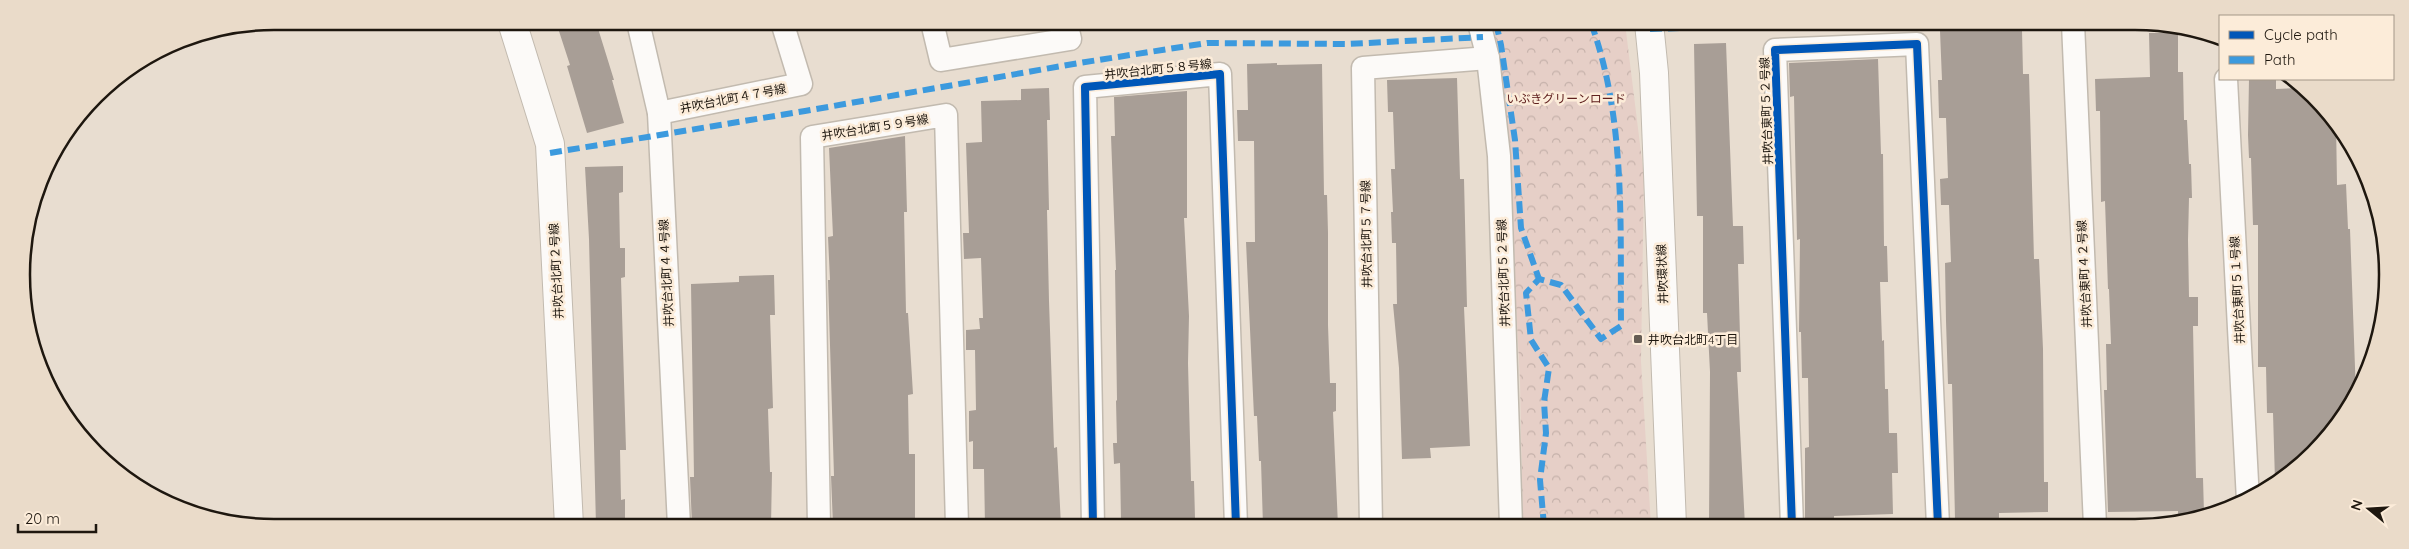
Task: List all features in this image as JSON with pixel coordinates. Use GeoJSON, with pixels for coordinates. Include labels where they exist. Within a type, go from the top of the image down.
{"type":"FeatureCollection","features":[{"type":"Feature","properties":{"kind":"street","name":"井吹台北町２号線"},"geometry":{"type":"LineString","coordinates":[[514,30],[550,144],[569,519]]}},
{"type":"Feature","properties":{"kind":"street","name":"井吹台北町４４号線"},"geometry":{"type":"LineString","coordinates":[[640,30],[659,113],[679,519]]}},
{"type":"Feature","properties":{"kind":"street","name":"井吹台北町４７号線"},"geometry":{"type":"LineString","coordinates":[[659,113],[802,84],[785,30]]}},
{"type":"Feature","properties":{"kind":"street"},"geometry":{"type":"LineString","coordinates":[[934,30],[942,60],[1070,39],[1068,30]]}},
{"type":"Feature","properties":{"kind":"street","name":"井吹台北町５２号線"},"geometry":{"type":"LineString","coordinates":[[1481,30],[1488,58],[1499,156],[1511,519]]}},
{"type":"Feature","properties":{"kind":"street","name":"井吹環状線"},"geometry":{"type":"LineString","coordinates":[[1650,30],[1654,73],[1672,519]]}},
{"type":"Feature","properties":{"kind":"street","name":"井吹台東町４２号線"},"geometry":{"type":"LineString","coordinates":[[2073,30],[2095,519]]}},
{"type":"Feature","properties":{"kind":"street","name":"井吹台東町５２号線"},"geometry":{"type":"LineString","coordinates":[[1792,519],[1775,50],[1917,44],[1938,519]]}},
{"type":"Feature","properties":{"kind":"street","name":"井吹台北町５７号線"},"geometry":{"type":"LineString","coordinates":[[1371,519],[1362,68],[1488,58]]}},
{"type":"Feature","properties":{"kind":"street","name":"井吹台北町５８号線"},"geometry":{"type":"LineString","coordinates":[[1093,519],[1085,88],[1220,74],[1236,519]]}},
{"type":"Feature","properties":{"kind":"street","name":"井吹台東町５１号線"},"geometry":{"type":"LineString","coordinates":[[2226,80],[2248,491]]}},
{"type":"Feature","properties":{"kind":"street","name":"井吹台北町５９号線"},"geometry":{"type":"LineString","coordinates":[[819,519],[812,137],[946,115],[957,519]]}},
{"type":"Feature","properties":{"kind":"green space","name":"いぶきグリーンロード"},"geometry":{"type":"Polygon","coordinates":[[[1489,30],[1626,30],[1644,177],[1641,361],[1651,519],[1523,519],[1520,381],[1509,168],[1489,30]]]}},
{"type":"Feature","properties":{"kind":"building"},"geometry":{"type":"Polygon","coordinates":[[[559,30],[598,30],[614,80],[612,80],[624,123],[587,133],[567,66],[570,65],[559,30]]]}},
{"type":"Feature","properties":{"kind":"building"},"geometry":{"type":"Polygon","coordinates":[[[2022,30],[2023,74],[2029,74],[2034,259],[2039,259],[2043,349],[2044,482],[2048,482],[2048,512],[1999,513],[1999,518],[1955,519],[1952,384],[1948,384],[1946,321],[1945,263],[1951,262],[1949,205],[1941,205],[1940,179],[1948,178],[1946,118],[1939,118],[1938,80],[1942,80],[1940,31],[2022,30]]]}},
{"type":"Feature","properties":{"kind":"building"},"geometry":{"type":"Polygon","coordinates":[[[2149,33],[2178,34],[2178,72],[2183,72],[2184,120],[2187,120],[2189,164],[2191,164],[2192,198],[2189,198],[2188,240],[2189,297],[2198,297],[2198,326],[2193,326],[2196,478],[2203,478],[2204,509],[2183,514],[2178,514],[2178,511],[2108,512],[2104,390],[2107,390],[2106,344],[2111,344],[2105,201],[2101,202],[2100,111],[2096,111],[2095,79],[2150,77],[2149,33]]]}},
{"type":"Feature","properties":{"kind":"building"},"geometry":{"type":"Polygon","coordinates":[[[1726,43],[1733,226],[1743,226],[1744,264],[1738,264],[1741,372],[1737,372],[1745,519],[1709,519],[1710,372],[1707,313],[1703,313],[1703,216],[1697,216],[1694,44],[1726,43]]]}},
{"type":"Feature","properties":{"kind":"building"},"geometry":{"type":"Polygon","coordinates":[[[1878,59],[1881,154],[1883,154],[1884,246],[1887,246],[1888,282],[1880,282],[1882,341],[1884,340],[1885,389],[1888,389],[1889,433],[1897,433],[1898,473],[1892,473],[1893,514],[1834,516],[1834,519],[1805,519],[1805,448],[1809,447],[1808,378],[1802,378],[1801,332],[1799,332],[1800,239],[1797,240],[1794,96],[1790,97],[1789,63],[1878,59]]]}},
{"type":"Feature","properties":{"kind":"building"},"geometry":{"type":"Polygon","coordinates":[[[1247,64],[1322,64],[1324,195],[1327,195],[1328,233],[1330,383],[1336,383],[1336,411],[1333,412],[1338,519],[1263,519],[1261,461],[1259,461],[1257,416],[1254,416],[1246,242],[1255,242],[1254,141],[1238,141],[1237,110],[1248,110],[1247,64]]]}},
{"type":"Feature","properties":{"kind":"building"},"geometry":{"type":"Polygon","coordinates":[[[1457,78],[1460,179],[1464,179],[1467,307],[1464,307],[1470,446],[1430,448],[1431,458],[1402,459],[1399,368],[1393,304],[1397,304],[1396,243],[1392,243],[1391,212],[1393,212],[1391,169],[1395,169],[1393,112],[1388,112],[1387,80],[1457,78]]]}},
{"type":"Feature","properties":{"kind":"building"},"geometry":{"type":"Polygon","coordinates":[[[2249,80],[2276,80],[2276,89],[2292,88],[2296,91],[2318,113],[2336,137],[2337,185],[2346,184],[2348,229],[2350,229],[2355,379],[2338,410],[2318,436],[2296,458],[2275,474],[2273,413],[2267,413],[2266,367],[2258,367],[2258,225],[2253,225],[2251,158],[2249,158],[2249,80]]]}},
{"type":"Feature","properties":{"kind":"building"},"geometry":{"type":"Polygon","coordinates":[[[1049,88],[1050,120],[1047,120],[1049,210],[1047,210],[1049,301],[1054,448],[1057,447],[1061,519],[985,519],[984,469],[973,469],[973,441],[969,442],[969,411],[976,410],[975,350],[966,350],[966,330],[980,329],[979,318],[983,318],[981,258],[964,259],[963,233],[969,233],[966,143],[982,142],[981,101],[1021,100],[1021,89],[1049,88]]]}},
{"type":"Feature","properties":{"kind":"building"},"geometry":{"type":"Polygon","coordinates":[[[1187,91],[1187,218],[1184,218],[1189,316],[1188,363],[1191,481],[1194,481],[1195,518],[1121,519],[1120,463],[1114,464],[1113,443],[1117,443],[1116,270],[1111,136],[1115,136],[1114,97],[1187,91]]]}},
{"type":"Feature","properties":{"kind":"building"},"geometry":{"type":"Polygon","coordinates":[[[905,136],[907,212],[904,212],[906,313],[908,313],[913,394],[908,395],[909,454],[915,454],[915,519],[833,519],[831,476],[834,476],[828,237],[833,236],[829,148],[905,136]]]}},
{"type":"Feature","properties":{"kind":"building"},"geometry":{"type":"Polygon","coordinates":[[[623,166],[623,192],[619,193],[620,248],[625,248],[625,277],[621,278],[626,450],[620,450],[621,500],[625,499],[625,519],[596,519],[589,239],[585,167],[623,166]]]}},
{"type":"Feature","properties":{"kind":"building"},"geometry":{"type":"Polygon","coordinates":[[[774,275],[775,315],[770,315],[773,408],[768,409],[770,472],[772,472],[771,519],[692,519],[690,477],[694,477],[691,284],[739,282],[739,276],[774,275]]]}},
{"type":"Feature","properties":{"kind":"marked path"},"geometry":{"type":"LineString","coordinates":[[1498,30],[1515,140],[1521,228],[1539,279]]}},
{"type":"Feature","properties":{"kind":"marked path"},"geometry":{"type":"LineString","coordinates":[[1543,519],[1540,480],[1546,433],[1544,402],[1549,368],[1531,340],[1526,293],[1539,279],[1561,285],[1601,339],[1621,326],[1620,211],[1616,134],[1602,59],[1593,30]]}},
{"type":"Feature","properties":{"kind":"marked path"},"geometry":{"type":"LineString","coordinates":[[550,153],[1207,43],[1348,44],[1483,37]]}},
{"type":"Feature","properties":{"kind":"cycle path"},"geometry":{"type":"LineString","coordinates":[[1792,519],[1775,50],[1917,44],[1938,519]]}},
{"type":"Feature","properties":{"kind":"cycle path"},"geometry":{"type":"LineString","coordinates":[[1093,519],[1085,87],[1220,74],[1236,519]]}},
{"type":"Feature","properties":{"kind":"place","name":"井吹台北町4丁目"},"geometry":{"type":"Point","coordinates":[1638,339]}}]}
